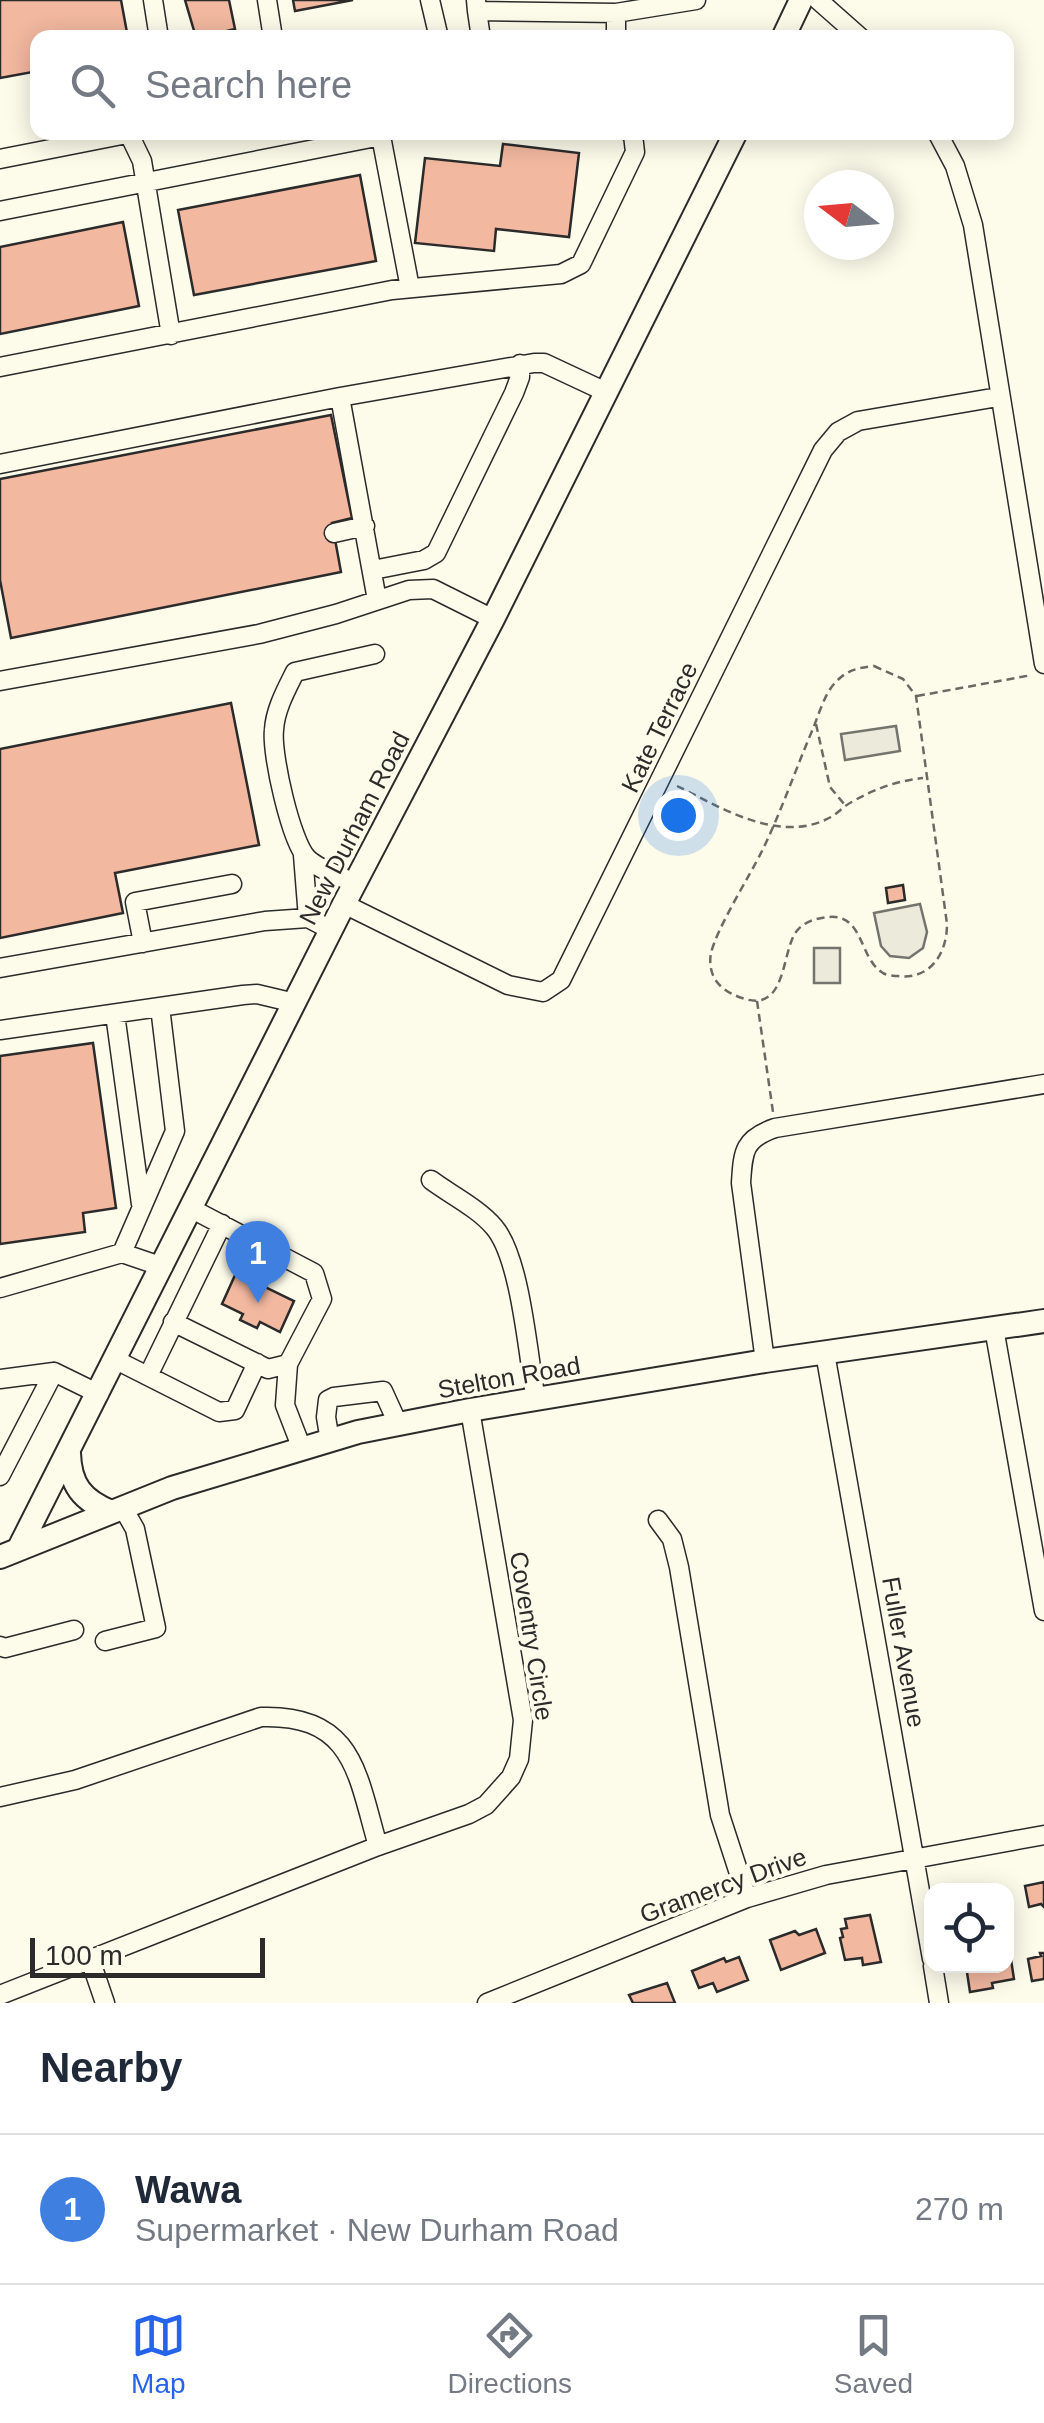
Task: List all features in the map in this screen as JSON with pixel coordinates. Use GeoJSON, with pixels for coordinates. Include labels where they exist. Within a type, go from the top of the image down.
{"type":"FeatureCollection","features":[{"type":"Feature","properties":{"kind":"main road"},"geometry":{"type":"LineString","coordinates":[[787,30],[801,0]]}},
{"type":"Feature","properties":{"kind":"main road","name":"New Durham Road"},"geometry":{"type":"LineString","coordinates":[[10,1552],[69,1453],[331,930],[493,620],[732,140]]}},
{"type":"Feature","properties":{"kind":"main road","name":"Stelton Road"},"geometry":{"type":"LineString","coordinates":[[10,1552],[172,1488],[398,1424],[765,1360],[1044,1321]]}},
{"type":"Feature","properties":{"kind":"main road"},"geometry":{"type":"LineString","coordinates":[[69,1453],[69,1472],[83,1498],[117,1510]]}},
{"type":"Feature","properties":{"kind":"street"},"geometry":{"type":"LineString","coordinates":[[153,0],[158,30]]}},
{"type":"Feature","properties":{"kind":"street"},"geometry":{"type":"LineString","coordinates":[[266,0],[272,30]]}},
{"type":"Feature","properties":{"kind":"street"},"geometry":{"type":"LineString","coordinates":[[430,0],[437,30]]}},
{"type":"Feature","properties":{"kind":"street"},"geometry":{"type":"LineString","coordinates":[[481,30],[477,5],[616,12],[696,0]]}},
{"type":"Feature","properties":{"kind":"street"},"geometry":{"type":"LineString","coordinates":[[818,0],[852,30]]}},
{"type":"Feature","properties":{"kind":"street"},"geometry":{"type":"LineString","coordinates":[[616,12],[616,30]]}},
{"type":"Feature","properties":{"kind":"street"},"geometry":{"type":"LineString","coordinates":[[0,159],[97,140]]}},
{"type":"Feature","properties":{"kind":"street"},"geometry":{"type":"LineString","coordinates":[[135,140],[172,336]]}},
{"type":"Feature","properties":{"kind":"street"},"geometry":{"type":"LineString","coordinates":[[0,211],[357,140]]}},
{"type":"Feature","properties":{"kind":"street"},"geometry":{"type":"LineString","coordinates":[[388,140],[410,288]]}},
{"type":"Feature","properties":{"kind":"street"},"geometry":{"type":"LineString","coordinates":[[0,367],[410,288],[561,274],[581,264],[636,152],[634,140]]}},
{"type":"Feature","properties":{"kind":"street"},"geometry":{"type":"LineString","coordinates":[[941,140],[973,224],[998,397],[1043,651]]}},
{"type":"Feature","properties":{"kind":"street"},"geometry":{"type":"LineString","coordinates":[[0,464],[277,416],[340,397],[520,364],[544,363],[606,392]]}},
{"type":"Feature","properties":{"kind":"street"},"geometry":{"type":"LineString","coordinates":[[372,570],[424,560],[436,553],[514,393],[520,364]]}},
{"type":"Feature","properties":{"kind":"street"},"geometry":{"type":"LineString","coordinates":[[340,397],[377,600]]}},
{"type":"Feature","properties":{"kind":"street","name":"Kate Terrace"},"geometry":{"type":"LineString","coordinates":[[350,894],[508,985],[542,992],[560,980],[823,450],[838,432],[858,421],[998,397]]}},
{"type":"Feature","properties":{"kind":"street"},"geometry":{"type":"LineString","coordinates":[[334,533],[365,526]]}},
{"type":"Feature","properties":{"kind":"street"},"geometry":{"type":"LineString","coordinates":[[0,681],[259,634],[409,590],[433,589],[493,620]]}},
{"type":"Feature","properties":{"kind":"street"},"geometry":{"type":"LineString","coordinates":[[308,918],[303,854],[290,825],[273,736],[278,712],[296,672],[375,654]]}},
{"type":"Feature","properties":{"kind":"street"},"geometry":{"type":"LineString","coordinates":[[303,854],[350,894]]}},
{"type":"Feature","properties":{"kind":"street"},"geometry":{"type":"LineString","coordinates":[[142,943],[135,902],[232,884]]}},
{"type":"Feature","properties":{"kind":"street"},"geometry":{"type":"LineString","coordinates":[[0,968],[264,921],[308,918],[331,930]]}},
{"type":"Feature","properties":{"kind":"street"},"geometry":{"type":"LineString","coordinates":[[0,1030],[257,994],[294,1003]]}},
{"type":"Feature","properties":{"kind":"street"},"geometry":{"type":"LineString","coordinates":[[122,1254],[175,1132],[160,1007]]}},
{"type":"Feature","properties":{"kind":"street"},"geometry":{"type":"LineString","coordinates":[[116,1014],[142,1205]]}},
{"type":"Feature","properties":{"kind":"street"},"geometry":{"type":"LineString","coordinates":[[765,1360],[741,1183],[743,1158],[757,1134],[1044,1084]]}},
{"type":"Feature","properties":{"kind":"street"},"geometry":{"type":"LineString","coordinates":[[431,1180],[491,1222],[503,1238],[513,1269],[536,1400]]}},
{"type":"Feature","properties":{"kind":"street"},"geometry":{"type":"LineString","coordinates":[[192,1209],[314,1273],[322,1299],[288,1364],[285,1405],[302,1449]]}},
{"type":"Feature","properties":{"kind":"street"},"geometry":{"type":"LineString","coordinates":[[148,1376],[222,1224]]}},
{"type":"Feature","properties":{"kind":"street"},"geometry":{"type":"LineString","coordinates":[[0,1288],[122,1254],[163,1266]]}},
{"type":"Feature","properties":{"kind":"street"},"geometry":{"type":"LineString","coordinates":[[173,1322],[268,1368],[288,1364]]}},
{"type":"Feature","properties":{"kind":"street"},"geometry":{"type":"LineString","coordinates":[[994,1328],[1044,1611]]}},
{"type":"Feature","properties":{"kind":"street","name":"Fuller Avenue"},"geometry":{"type":"LineString","coordinates":[[824,1354],[924,1911]]}},
{"type":"Feature","properties":{"kind":"street"},"geometry":{"type":"LineString","coordinates":[[116,1360],[220,1412],[235,1410],[258,1363]]}},
{"type":"Feature","properties":{"kind":"street"},"geometry":{"type":"LineString","coordinates":[[0,1379],[54,1372],[99,1394]]}},
{"type":"Feature","properties":{"kind":"street"},"geometry":{"type":"LineString","coordinates":[[0,1476],[54,1372]]}},
{"type":"Feature","properties":{"kind":"street"},"geometry":{"type":"LineString","coordinates":[[330,1441],[326,1417],[328,1400],[334,1396],[383,1392],[398,1424]]}},
{"type":"Feature","properties":{"kind":"street","name":"Coventry Circle"},"geometry":{"type":"LineString","coordinates":[[0,1994],[486,1806],[511,1778],[518,1759],[523,1720],[470,1410]]}},
{"type":"Feature","properties":{"kind":"street"},"geometry":{"type":"LineString","coordinates":[[105,1641],[156,1628],[134,1530],[117,1510]]}},
{"type":"Feature","properties":{"kind":"street"},"geometry":{"type":"LineString","coordinates":[[658,1520],[672,1539],[679,1567],[720,1815],[747,1898]]}},
{"type":"Feature","properties":{"kind":"street"},"geometry":{"type":"LineString","coordinates":[[0,1646],[5,1648],[74,1630]]}},
{"type":"Feature","properties":{"kind":"street"},"geometry":{"type":"LineString","coordinates":[[0,1797],[75,1780],[261,1717],[287,1716],[336,1736],[352,1758],[378,1846]]}},
{"type":"Feature","properties":{"kind":"street","name":"Gramercy Drive"},"geometry":{"type":"LineString","coordinates":[[487,2003],[747,1898],[826,1875],[1044,1835]]}},
{"type":"Feature","properties":{"kind":"street"},"geometry":{"type":"LineString","coordinates":[[90,1960],[105,2003]]}},
{"type":"Feature","properties":{"kind":"street","name":"Fuller Avenue"},"geometry":{"type":"LineString","coordinates":[[934,1973],[938,2003]]}},
{"type":"Feature","properties":{"kind":"path"},"geometry":{"type":"LineString","coordinates":[[874,666],[904,679],[916,696],[947,924],[943,953],[925,973],[905,977],[884,974],[864,948],[859,932],[848,922],[835,916],[814,919],[798,929],[788,948],[783,980],[769,995],[756,1001],[724,990],[714,979],[712,952],[775,824],[816,721],[832,686],[851,669],[874,666]]}},
{"type":"Feature","properties":{"kind":"path"},"geometry":{"type":"LineString","coordinates":[[916,696],[1044,673]]}},
{"type":"Feature","properties":{"kind":"path"},"geometry":{"type":"LineString","coordinates":[[816,721],[830,787],[845,806]]}},
{"type":"Feature","properties":{"kind":"path"},"geometry":{"type":"LineString","coordinates":[[662,778],[749,822],[809,825],[834,816],[881,786],[926,778]]}},
{"type":"Feature","properties":{"kind":"path"},"geometry":{"type":"LineString","coordinates":[[756,1001],[775,1128]]}},
{"type":"Feature","properties":{"kind":"shaded area"},"geometry":{"type":"Polygon","coordinates":[[[896,726],[900,751],[845,760],[841,734],[896,726]]]}},
{"type":"Feature","properties":{"kind":"shaded area"},"geometry":{"type":"Polygon","coordinates":[[[920,904],[927,932],[923,948],[909,958],[890,956],[881,946],[874,913],[920,904]]]}},
{"type":"Feature","properties":{"kind":"shaded area"},"geometry":{"type":"Polygon","coordinates":[[[814,948],[840,948],[840,983],[814,983],[814,948]]]}},
{"type":"Feature","properties":{"kind":"building"},"geometry":{"type":"Polygon","coordinates":[[[0,0],[121,0],[127,30],[30,30],[30,72],[0,78],[0,0]]]}},
{"type":"Feature","properties":{"kind":"building"},"geometry":{"type":"Polygon","coordinates":[[[185,0],[229,0],[235,29],[194,30],[185,0]]]}},
{"type":"Feature","properties":{"kind":"building"},"geometry":{"type":"Polygon","coordinates":[[[293,0],[353,0],[295,11],[293,0]]]}},
{"type":"Feature","properties":{"kind":"building"},"geometry":{"type":"Polygon","coordinates":[[[503,144],[579,153],[569,237],[496,229],[494,251],[415,243],[425,158],[500,166],[503,144]]]}},
{"type":"Feature","properties":{"kind":"building"},"geometry":{"type":"Polygon","coordinates":[[[360,175],[376,261],[194,295],[178,210],[360,175]]]}},
{"type":"Feature","properties":{"kind":"building"},"geometry":{"type":"Polygon","coordinates":[[[123,222],[139,306],[0,334],[0,247],[123,222]]]}},
{"type":"Feature","properties":{"kind":"building"},"geometry":{"type":"Polygon","coordinates":[[[331,415],[352,518],[332,523],[341,572],[11,638],[0,580],[0,479],[331,415]]]}},
{"type":"Feature","properties":{"kind":"building"},"geometry":{"type":"Polygon","coordinates":[[[231,703],[259,845],[115,873],[123,913],[0,938],[0,749],[231,703]]]}},
{"type":"Feature","properties":{"kind":"building"},"geometry":{"type":"Polygon","coordinates":[[[903,885],[905,900],[888,903],[886,888],[903,885]]]}},
{"type":"Feature","properties":{"kind":"building"},"geometry":{"type":"Polygon","coordinates":[[[93,1043],[116,1208],[83,1213],[85,1232],[0,1244],[0,1056],[93,1043]]]}},
{"type":"Feature","properties":{"kind":"building"},"geometry":{"type":"Polygon","coordinates":[[[236,1273],[294,1301],[280,1332],[260,1322],[257,1328],[240,1320],[243,1314],[222,1304],[236,1273]]]}},
{"type":"Feature","properties":{"kind":"building"},"geometry":{"type":"Polygon","coordinates":[[[1044,1882],[1044,1907],[1029,1907],[1025,1886],[1044,1882]]]}},
{"type":"Feature","properties":{"kind":"building"},"geometry":{"type":"Polygon","coordinates":[[[870,1915],[881,1962],[863,1965],[862,1958],[845,1960],[840,1938],[841,1929],[847,1928],[845,1919],[870,1915]]]}},
{"type":"Feature","properties":{"kind":"building"},"geometry":{"type":"Polygon","coordinates":[[[816,1929],[825,1953],[781,1970],[770,1940],[816,1929]]]}},
{"type":"Feature","properties":{"kind":"building"},"geometry":{"type":"Polygon","coordinates":[[[1044,1953],[1044,1979],[1032,1981],[1028,1959],[1041,1956],[1044,1953]]]}},
{"type":"Feature","properties":{"kind":"building"},"geometry":{"type":"Polygon","coordinates":[[[739,1957],[748,1980],[717,1992],[713,1983],[699,1988],[692,1971],[724,1958],[726,1962],[739,1957]]]}},
{"type":"Feature","properties":{"kind":"building"},"geometry":{"type":"Polygon","coordinates":[[[967,1973],[1013,1973],[1014,1979],[970,1992],[967,1973]]]}},
{"type":"Feature","properties":{"kind":"building"},"geometry":{"type":"Polygon","coordinates":[[[667,1983],[675,2003],[633,2003],[629,1995],[667,1983]]]}},
{"type":"Feature","properties":{"kind":"place","name":"Wawa"},"geometry":{"type":"Point","coordinates":[258,1303]}}]}
